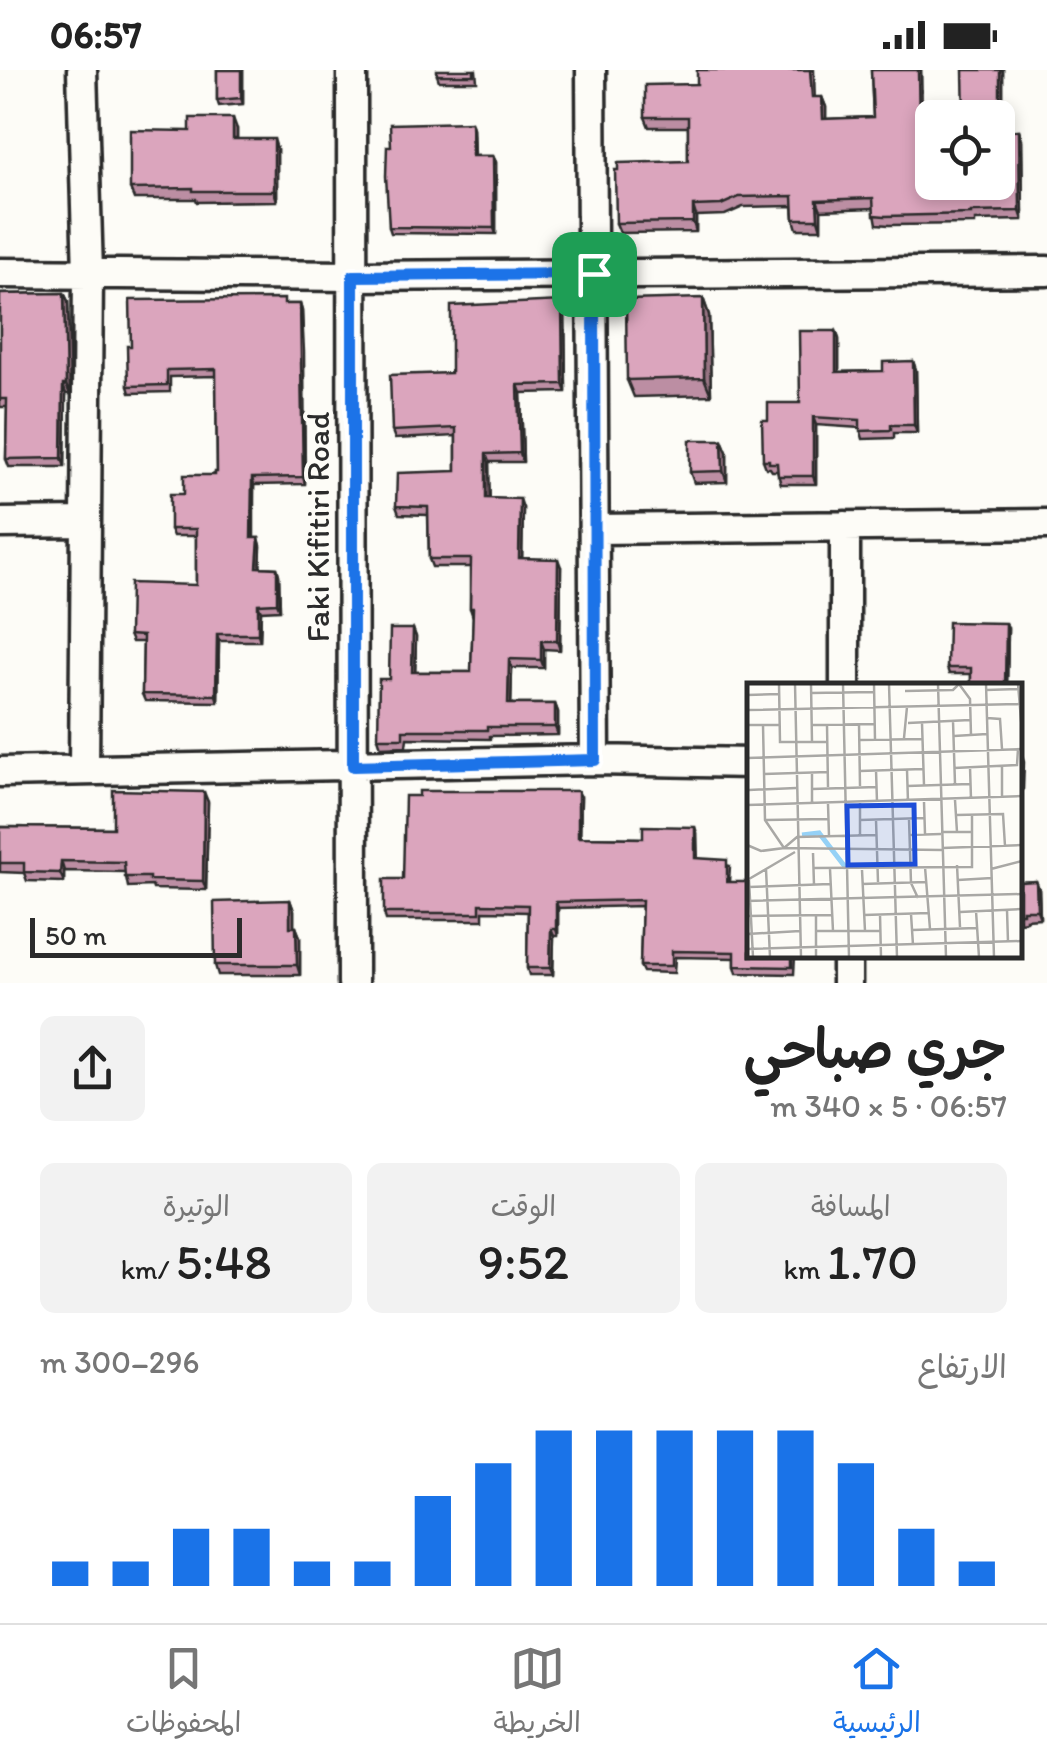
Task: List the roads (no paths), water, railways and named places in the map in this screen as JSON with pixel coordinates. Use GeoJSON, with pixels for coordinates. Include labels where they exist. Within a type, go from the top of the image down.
{"type":"FeatureCollection","features":[{"type":"Feature","properties":{"kind":"street"},"geometry":{"type":"LineString","coordinates":[[82,70],[88,273],[84,769]]}},
{"type":"Feature","properties":{"kind":"street","name":"Faki Kifitiri Road"},"geometry":{"type":"LineString","coordinates":[[352,70],[353,983]]}},
{"type":"Feature","properties":{"kind":"street"},"geometry":{"type":"LineString","coordinates":[[591,70],[595,760]]}},
{"type":"Feature","properties":{"kind":"street"},"geometry":{"type":"LineString","coordinates":[[0,273],[353,276],[1047,271]]}},
{"type":"Feature","properties":{"kind":"street"},"geometry":{"type":"LineString","coordinates":[[0,523],[86,522]]}},
{"type":"Feature","properties":{"kind":"street"},"geometry":{"type":"LineString","coordinates":[[595,529],[1047,524]]}},
{"type":"Feature","properties":{"kind":"street"},"geometry":{"type":"LineString","coordinates":[[844,526],[844,683]]}},
{"type":"Feature","properties":{"kind":"street"},"geometry":{"type":"LineString","coordinates":[[0,772],[595,760],[747,763]]}}]}
